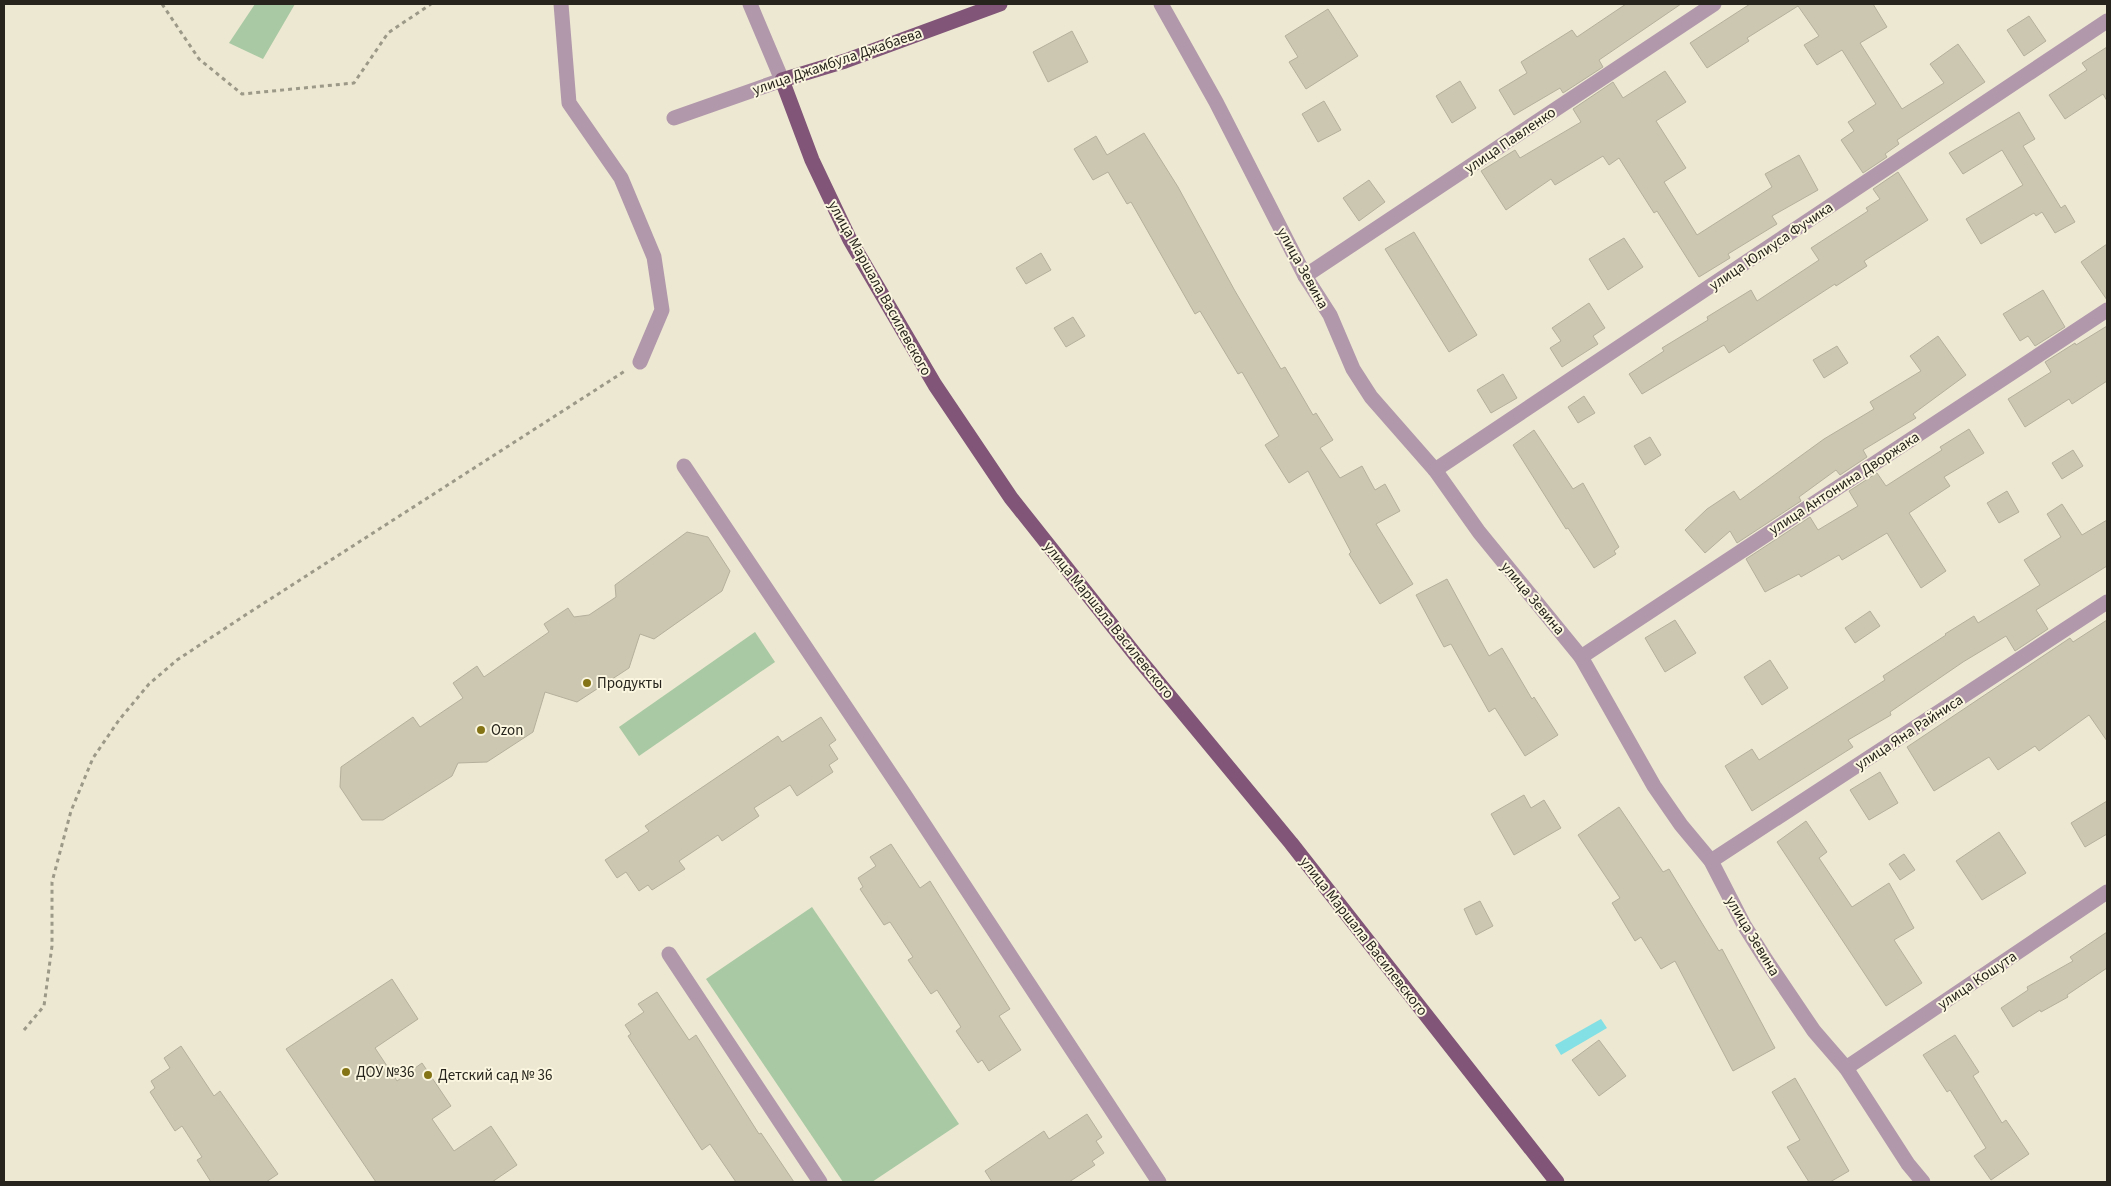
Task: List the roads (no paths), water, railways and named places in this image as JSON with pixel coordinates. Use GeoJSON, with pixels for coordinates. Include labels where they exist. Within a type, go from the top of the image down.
{"type":"FeatureCollection","features":[{"type":"Feature","properties":{"kind":"main road","name":"улица Джамбула Джабаева"},"geometry":{"type":"LineString","coordinates":[[782,80],[845,61],[1000,4]]}},
{"type":"Feature","properties":{"kind":"main road","name":"улица Маршала Василевского"},"geometry":{"type":"LineString","coordinates":[[782,80],[812,160],[850,240],[935,385],[1012,498],[1138,658],[1291,843],[1557,1182]]}},
{"type":"Feature","properties":{"kind":"street"},"geometry":{"type":"LineString","coordinates":[[561,4],[569,103],[621,178],[654,257],[662,310],[640,362]]}},
{"type":"Feature","properties":{"kind":"street","name":"улица Маршала Василевского"},"geometry":{"type":"LineString","coordinates":[[750,4],[782,80]]}},
{"type":"Feature","properties":{"kind":"street","name":"улица Зевина"},"geometry":{"type":"LineString","coordinates":[[1161,4],[1216,102],[1305,276],[1330,315],[1353,369],[1371,397],[1435,470],[1479,532],[1581,657],[1654,786],[1681,825],[1711,862],[1744,925],[1771,968],[1814,1031],[1846,1068],[1908,1164],[1922,1182]]}},
{"type":"Feature","properties":{"kind":"street","name":"улица Павленко"},"geometry":{"type":"LineString","coordinates":[[1305,276],[1714,4]]}},
{"type":"Feature","properties":{"kind":"street","name":"улица Юлиуса Фучика"},"geometry":{"type":"LineString","coordinates":[[1435,470],[2107,21]]}},
{"type":"Feature","properties":{"kind":"street","name":"улица Джамбула Джабаева"},"geometry":{"type":"LineString","coordinates":[[674,118],[782,80]]}},
{"type":"Feature","properties":{"kind":"street","name":"улица Антонина Дворжака"},"geometry":{"type":"LineString","coordinates":[[1581,657],[2107,310]]}},
{"type":"Feature","properties":{"kind":"street"},"geometry":{"type":"LineString","coordinates":[[684,466],[899,786],[1159,1182]]}},
{"type":"Feature","properties":{"kind":"street","name":"улица Яна Райниса"},"geometry":{"type":"LineString","coordinates":[[1711,862],[2107,602]]}},
{"type":"Feature","properties":{"kind":"street","name":"улица Кошута"},"geometry":{"type":"LineString","coordinates":[[1846,1068],[2107,892]]}},
{"type":"Feature","properties":{"kind":"street"},"geometry":{"type":"LineString","coordinates":[[669,954],[820,1182]]}},
{"type":"Feature","properties":{"kind":"water"},"geometry":{"type":"Polygon","coordinates":[[[1601,1019],[1607,1028],[1561,1055],[1555,1045],[1601,1019]]]}},
{"type":"Feature","properties":{"kind":"place","name":"Продукты"},"geometry":{"type":"Point","coordinates":[587,683]}},
{"type":"Feature","properties":{"kind":"place","name":"Ozon"},"geometry":{"type":"Point","coordinates":[481,730]}},
{"type":"Feature","properties":{"kind":"place","name":"ДОУ №36"},"geometry":{"type":"Point","coordinates":[346,1072]}},
{"type":"Feature","properties":{"kind":"place","name":"Детский сад № 36"},"geometry":{"type":"Point","coordinates":[428,1075]}}]}
